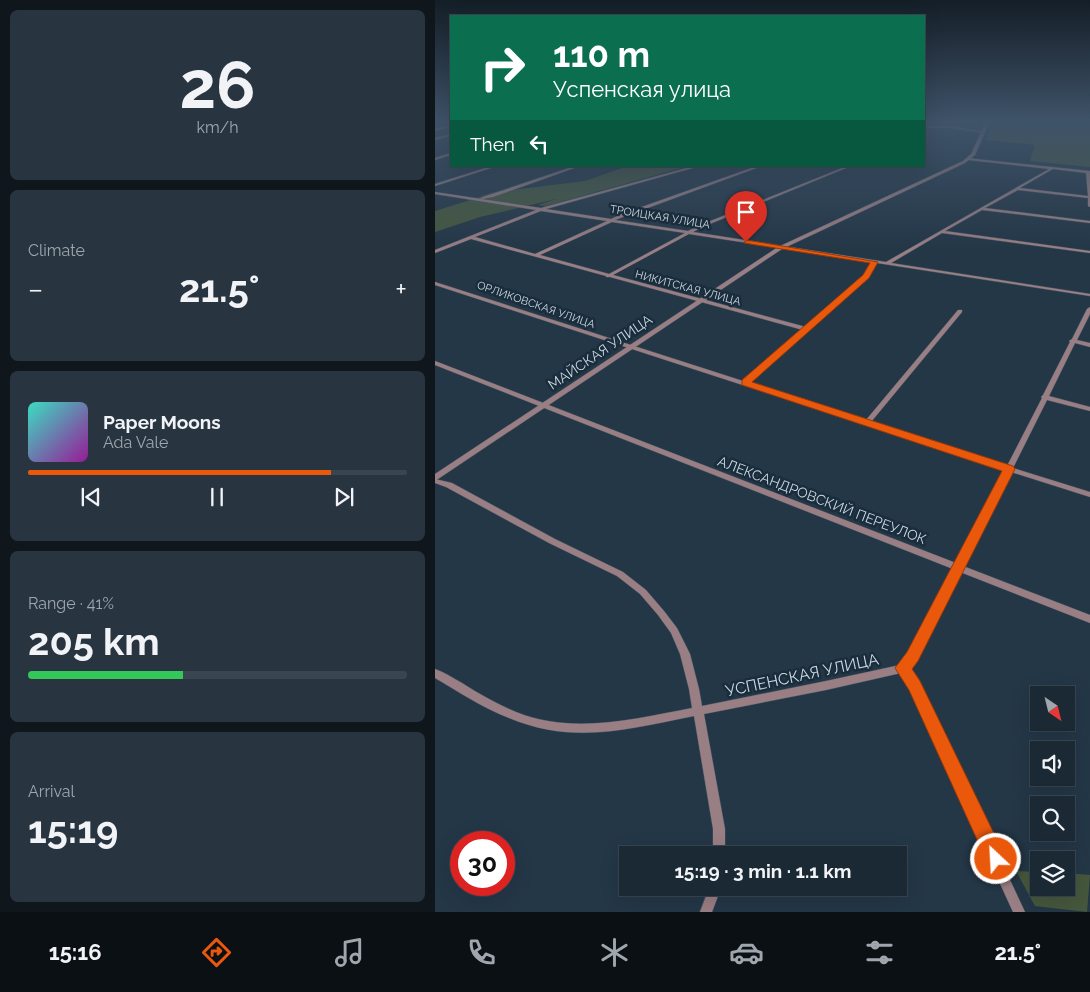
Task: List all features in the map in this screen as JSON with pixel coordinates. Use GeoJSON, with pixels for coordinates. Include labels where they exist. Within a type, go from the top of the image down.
{"type":"FeatureCollection","features":[{"type":"Feature","properties":{"kind":"street","name":"МАЙСКАЯ УЛИЦА"},"geometry":{"type":"LineString","coordinates":[[435,480],[780,248],[956,164]]}},
{"type":"Feature","properties":{"kind":"street"},"geometry":{"type":"LineString","coordinates":[[1014,164],[1089,172],[1090,206]]}},
{"type":"Feature","properties":{"kind":"street"},"geometry":{"type":"LineString","coordinates":[[435,185],[493,167]]}},
{"type":"Feature","properties":{"kind":"street"},"geometry":{"type":"LineString","coordinates":[[471,199],[492,196],[576,167]]}},
{"type":"Feature","properties":{"kind":"street"},"geometry":{"type":"LineString","coordinates":[[536,255],[613,220],[758,167]]}},
{"type":"Feature","properties":{"kind":"street"},"geometry":{"type":"LineString","coordinates":[[608,276],[688,232],[848,167]]}},
{"type":"Feature","properties":{"kind":"street"},"geometry":{"type":"LineString","coordinates":[[435,252],[539,210],[691,168]]}},
{"type":"Feature","properties":{"kind":"street"},"geometry":{"type":"LineString","coordinates":[[885,264],[1051,169]]}},
{"type":"Feature","properties":{"kind":"street"},"geometry":{"type":"LineString","coordinates":[[1019,189],[1089,197]]}},
{"type":"Feature","properties":{"kind":"street","name":"ТРОИЦКАЯ УЛИЦА"},"geometry":{"type":"LineString","coordinates":[[435,193],[1090,295]]}},
{"type":"Feature","properties":{"kind":"street"},"geometry":{"type":"LineString","coordinates":[[983,208],[1090,222]]}},
{"type":"Feature","properties":{"kind":"street"},"geometry":{"type":"LineString","coordinates":[[940,232],[1090,252]]}},
{"type":"Feature","properties":{"kind":"street","name":"НИКИТСКАЯ УЛИЦА"},"geometry":{"type":"LineString","coordinates":[[472,238],[807,329]]}},
{"type":"Feature","properties":{"kind":"street"},"geometry":{"type":"LineString","coordinates":[[745,382],[866,277],[875,262]]}},
{"type":"Feature","properties":{"kind":"street","name":"ОРЛИКОВСКАЯ УЛИЦА"},"geometry":{"type":"LineString","coordinates":[[435,282],[1090,495]]}},
{"type":"Feature","properties":{"kind":"street"},"geometry":{"type":"LineString","coordinates":[[1019,912],[915,686],[903,668],[913,656],[957,566],[1009,469],[1072,341],[1090,309]]}},
{"type":"Feature","properties":{"kind":"street"},"geometry":{"type":"LineString","coordinates":[[867,423],[961,311]]}},
{"type":"Feature","properties":{"kind":"street"},"geometry":{"type":"LineString","coordinates":[[1072,341],[1090,345]]}},
{"type":"Feature","properties":{"kind":"street","name":"АЛЕКСАНДРОВСКИЙ ПЕРЕУЛОК"},"geometry":{"type":"LineString","coordinates":[[435,363],[1090,619]]}},
{"type":"Feature","properties":{"kind":"street"},"geometry":{"type":"LineString","coordinates":[[1044,397],[1090,408]]}},
{"type":"Feature","properties":{"kind":"street"},"geometry":{"type":"LineString","coordinates":[[435,480],[551,541],[621,574],[643,592],[674,631],[685,654],[698,711],[719,829],[719,846]]}},
{"type":"Feature","properties":{"kind":"street","name":"УСПЕНСКАЯ УЛИЦА"},"geometry":{"type":"LineString","coordinates":[[435,673],[496,708],[517,717],[551,726],[569,728],[605,727],[698,711],[903,668]]}},
{"type":"Feature","properties":{"kind":"street"},"geometry":{"type":"LineString","coordinates":[[706,912],[712,896]]}},
{"type":"Feature","properties":{"kind":"green space"},"geometry":{"type":"Polygon","coordinates":[[[1056,164],[1090,164],[1090,167],[1056,164]]]}},
{"type":"Feature","properties":{"kind":"green space"},"geometry":{"type":"Polygon","coordinates":[[[625,167],[684,167],[546,206],[538,205],[556,199],[480,217],[435,232],[435,211],[480,197],[483,198],[481,196],[495,192],[585,181],[625,167]]]}},
{"type":"Feature","properties":{"kind":"green space"},"geometry":{"type":"Polygon","coordinates":[[[1016,871],[1030,872],[1030,896],[1075,896],[1075,874],[1090,875],[1087,912],[1035,906],[1016,871]]]}},
{"type":"Feature","properties":{"kind":"route"},"geometry":{"type":"LineString","coordinates":[[746,242],[875,262],[866,277],[745,382],[1009,469],[957,566],[913,656],[903,668],[915,686],[996,859]]}}]}
